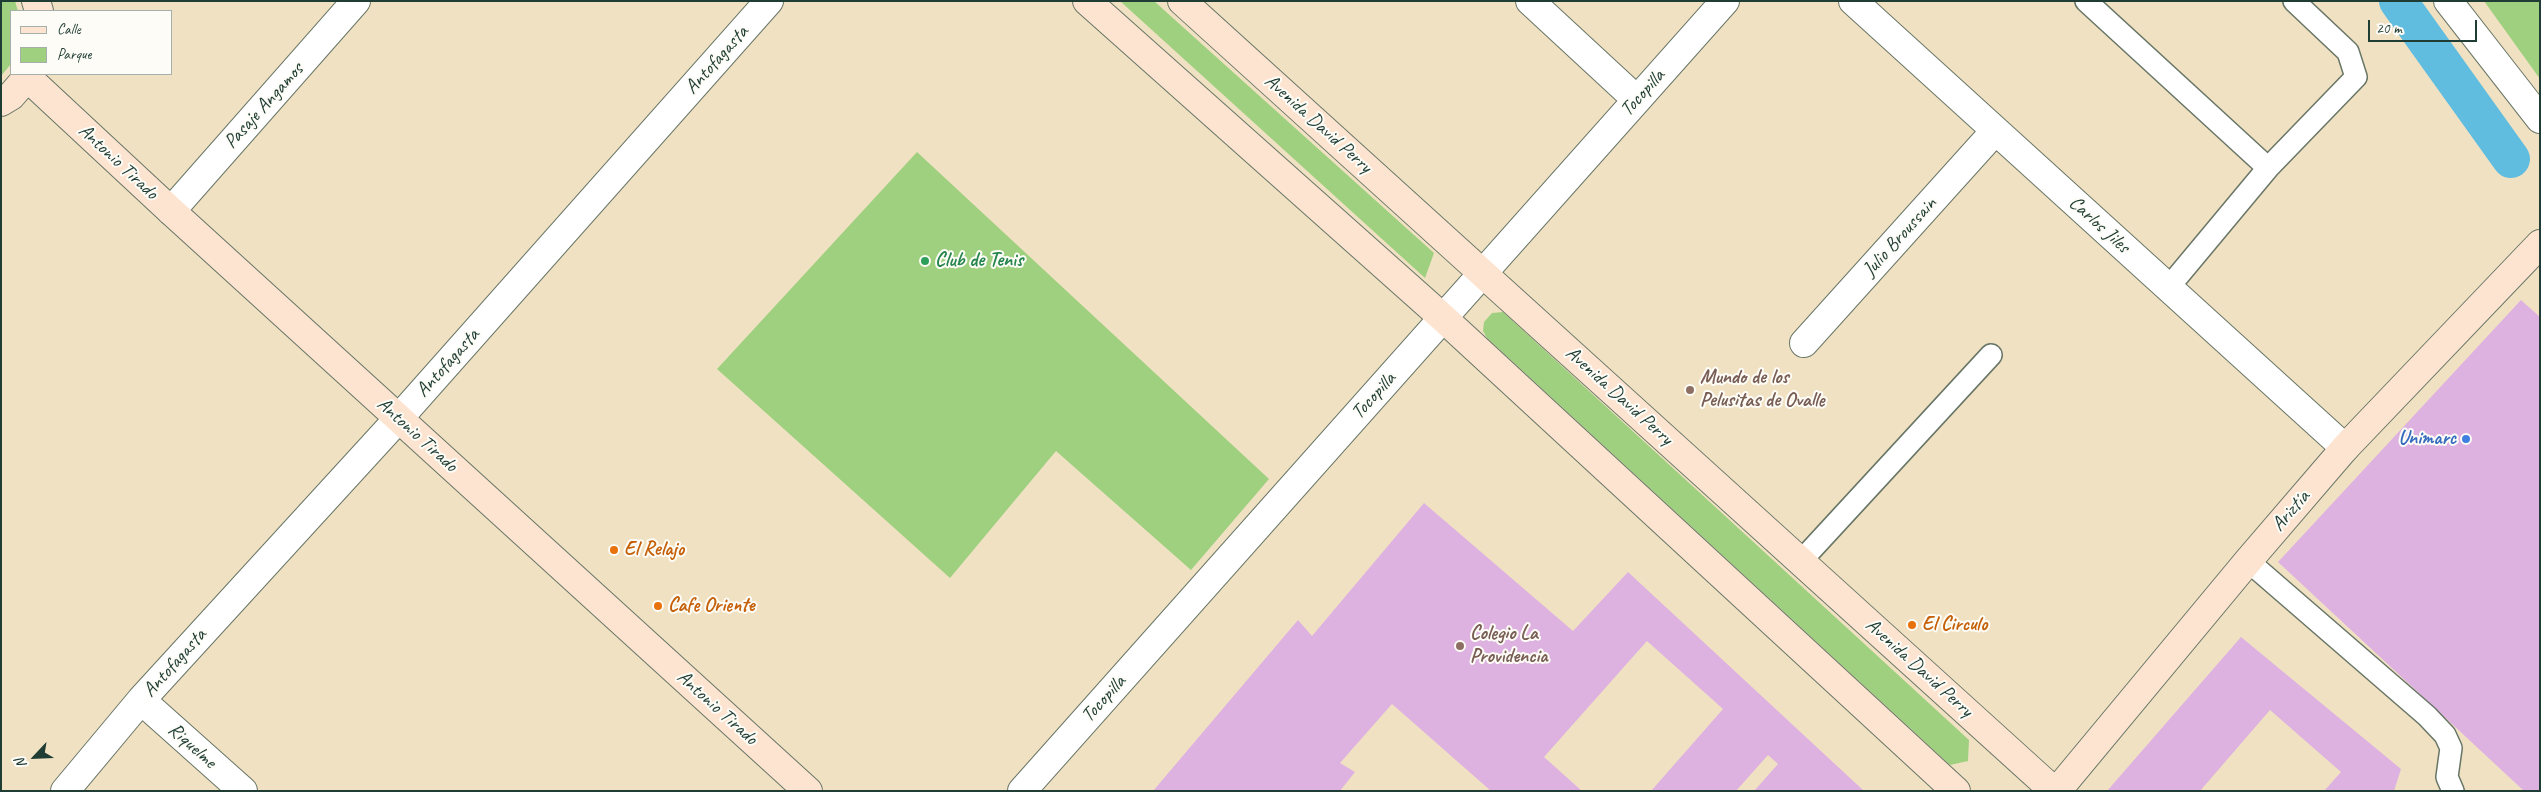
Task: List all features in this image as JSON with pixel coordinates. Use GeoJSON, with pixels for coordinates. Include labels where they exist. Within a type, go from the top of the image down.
{"type":"FeatureCollection","features":[{"type":"Feature","properties":{"kind":"main road"},"geometry":{"type":"LineString","coordinates":[[1087,1],[1442,317],[1956,791]]}},
{"type":"Feature","properties":{"kind":"main road","name":"Avenida David Perry"},"geometry":{"type":"LineString","coordinates":[[1182,1],[2056,791]]}},
{"type":"Feature","properties":{"kind":"main road","name":"Antonio Tirado"},"geometry":{"type":"LineString","coordinates":[[29,76],[171,211],[808,791]]}},
{"type":"Feature","properties":{"kind":"main road"},"geometry":{"type":"LineString","coordinates":[[1,102],[11,96],[29,76]]}},
{"type":"Feature","properties":{"kind":"main road","name":"Ariztía"},"geometry":{"type":"LineString","coordinates":[[2056,791],[2248,560],[2346,448],[2540,244]]}},
{"type":"Feature","properties":{"kind":"street","name":"Pasaje Angamos"},"geometry":{"type":"LineString","coordinates":[[171,211],[356,1]]}},
{"type":"Feature","properties":{"kind":"street","name":"Antofagasta"},"geometry":{"type":"LineString","coordinates":[[65,791],[141,700],[399,418],[769,1]]}},
{"type":"Feature","properties":{"kind":"street"},"geometry":{"type":"LineString","coordinates":[[1530,1],[1637,100]]}},
{"type":"Feature","properties":{"kind":"street","name":"Tocopilla"},"geometry":{"type":"LineString","coordinates":[[1022,791],[1725,1]]}},
{"type":"Feature","properties":{"kind":"street","name":"Carlos Jiles"},"geometry":{"type":"LineString","coordinates":[[1853,1],[2346,448]]}},
{"type":"Feature","properties":{"kind":"street"},"geometry":{"type":"LineString","coordinates":[[2448,1],[2540,119]]}},
{"type":"Feature","properties":{"kind":"street","name":"Julio Broussain"},"geometry":{"type":"LineString","coordinates":[[1804,343],[1995,131]]}},
{"type":"Feature","properties":{"kind":"street","name":"Riquelme"},"geometry":{"type":"LineString","coordinates":[[141,700],[243,791]]}},
{"type":"Feature","properties":{"kind":"lane"},"geometry":{"type":"LineString","coordinates":[[2086,1],[2268,168]]}},
{"type":"Feature","properties":{"kind":"lane"},"geometry":{"type":"LineString","coordinates":[[2168,288],[2268,168],[2356,77],[2348,52],[2294,1]]}},
{"type":"Feature","properties":{"kind":"lane"},"geometry":{"type":"LineString","coordinates":[[1801,561],[1991,355]]}},
{"type":"Feature","properties":{"kind":"lane"},"geometry":{"type":"LineString","coordinates":[[2248,560],[2427,716],[2445,735],[2451,748],[2447,777],[2453,791]]}},
{"type":"Feature","properties":{"kind":"green space"},"geometry":{"type":"Polygon","coordinates":[[[1,1],[15,1],[18,10],[10,10],[10,65],[1,76],[1,1]]]}},
{"type":"Feature","properties":{"kind":"green space"},"geometry":{"type":"Polygon","coordinates":[[[1120,1],[1154,1],[1434,253],[1425,278],[1120,1]]]}},
{"type":"Feature","properties":{"kind":"green space"},"geometry":{"type":"Polygon","coordinates":[[[2484,1],[2540,1],[2540,79],[2484,1]]]}},
{"type":"Feature","properties":{"kind":"green space","name":"Club de Tenis"},"geometry":{"type":"Polygon","coordinates":[[[917,152],[1269,479],[1191,570],[1056,451],[950,578],[717,369],[917,152]]]}},
{"type":"Feature","properties":{"kind":"green space"},"geometry":{"type":"Polygon","coordinates":[[[1503,312],[1969,740],[1968,761],[1950,765],[1487,338],[1483,331],[1484,322],[1492,313],[1503,312]]]}},
{"type":"Feature","properties":{"kind":"building","name":"Unimarc"},"geometry":{"type":"Polygon","coordinates":[[[2521,300],[2540,317],[2540,791],[2524,791],[2278,562],[2521,300]]]}},
{"type":"Feature","properties":{"kind":"building"},"geometry":{"type":"Polygon","coordinates":[[[1424,503],[1573,631],[1628,572],[1864,791],[1754,791],[1778,764],[1768,755],[1736,791],[1651,791],[1723,709],[1647,641],[1544,757],[1582,791],[1491,791],[1392,704],[1340,763],[1355,772],[1340,791],[1153,791],[1298,620],[1312,636],[1424,503]]]}},
{"type":"Feature","properties":{"kind":"building"},"geometry":{"type":"Polygon","coordinates":[[[2241,637],[2401,769],[2394,791],[2324,791],[2341,772],[2270,710],[2200,791],[2107,791],[2241,637]]]}},
{"type":"Feature","properties":{"kind":"waterway"},"geometry":{"type":"LineString","coordinates":[[2398,1],[2511,159]]}},
{"type":"Feature","properties":{"kind":"place","name":"Club de Tenis"},"geometry":{"type":"Point","coordinates":[925,261]}},
{"type":"Feature","properties":{"kind":"place","name":"Mundo de los Pelusitas de Ovalle"},"geometry":{"type":"Point","coordinates":[1690,390]}},
{"type":"Feature","properties":{"kind":"place","name":"Unimarc"},"geometry":{"type":"Point","coordinates":[2466,439]}},
{"type":"Feature","properties":{"kind":"place","name":"El Relajo"},"geometry":{"type":"Point","coordinates":[614,550]}},
{"type":"Feature","properties":{"kind":"place","name":"Cafe Oriente"},"geometry":{"type":"Point","coordinates":[658,606]}},
{"type":"Feature","properties":{"kind":"place","name":"El Circulo"},"geometry":{"type":"Point","coordinates":[1912,625]}},
{"type":"Feature","properties":{"kind":"place","name":"Colegio La Providencia"},"geometry":{"type":"Point","coordinates":[1460,646]}}]}
